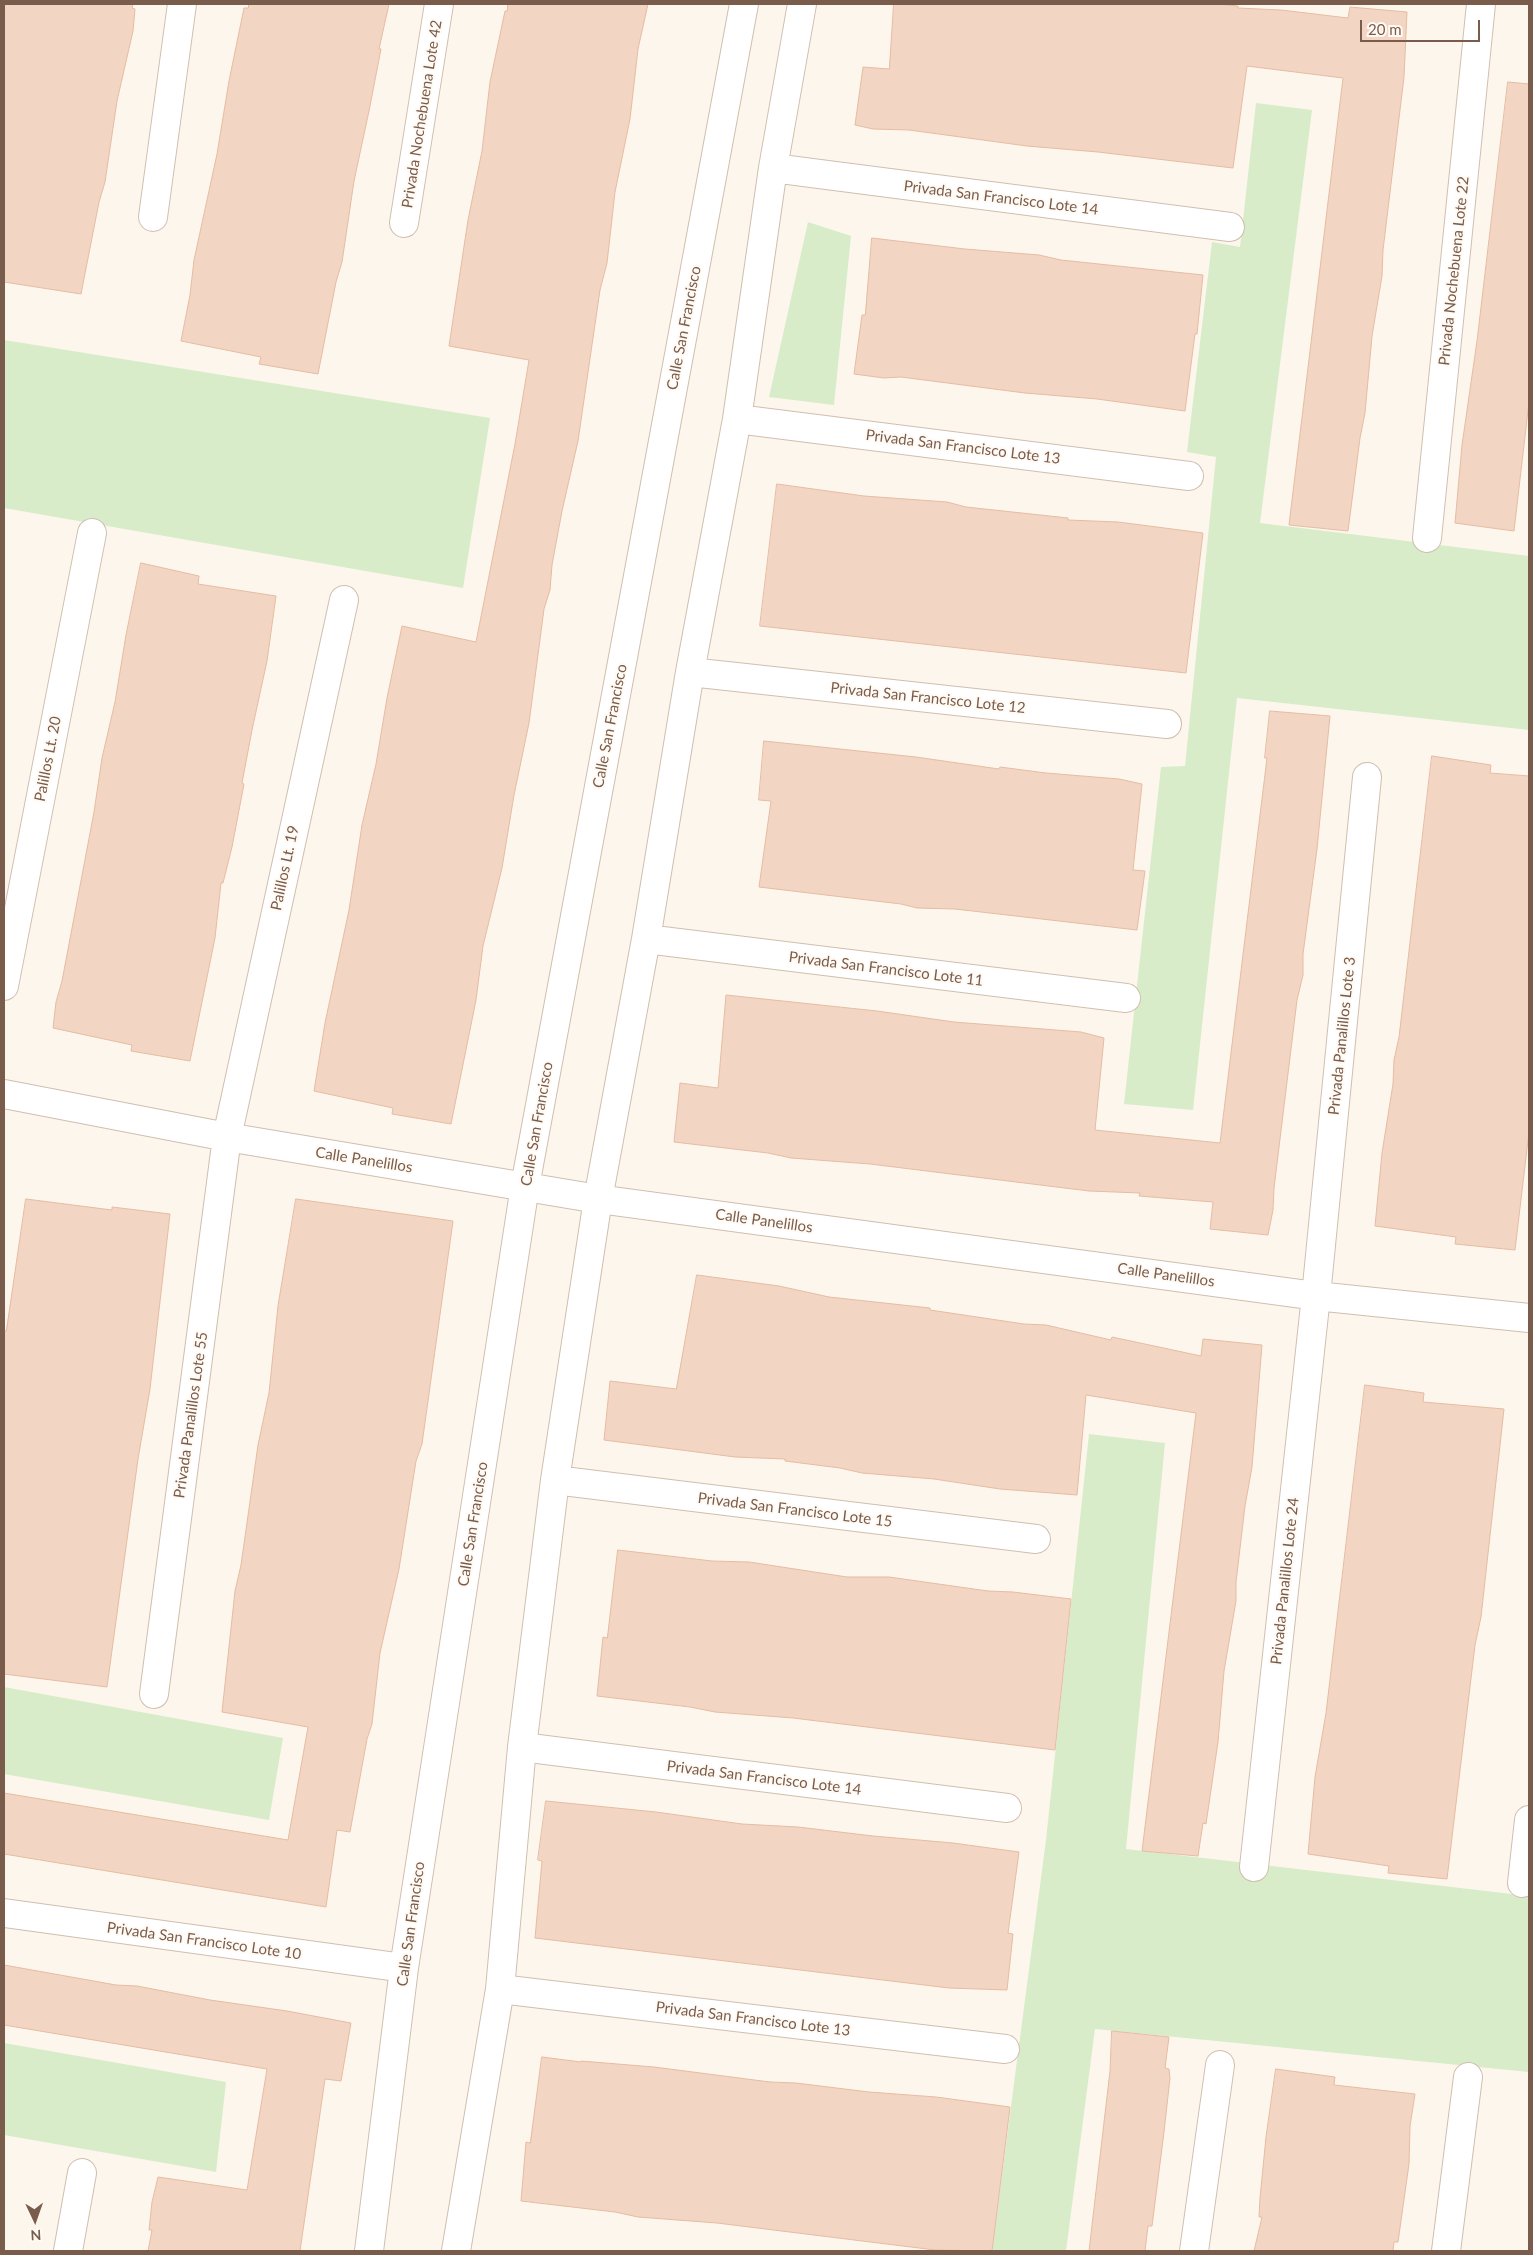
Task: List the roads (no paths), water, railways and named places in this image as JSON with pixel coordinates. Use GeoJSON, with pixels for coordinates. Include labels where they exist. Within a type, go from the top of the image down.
{"type":"FeatureCollection","features":[{"type":"Feature","properties":{"kind":"street"},"geometry":{"type":"LineString","coordinates":[[153,217],[182,4]]}},
{"type":"Feature","properties":{"kind":"street","name":"Privada Nochebuena Lote 42"},"geometry":{"type":"LineString","coordinates":[[404,224],[438,4]]}},
{"type":"Feature","properties":{"kind":"street","name":"Calle San Francisco"},"geometry":{"type":"LineString","coordinates":[[369,2251],[404,1968],[525,1186],[744,4]]}},
{"type":"Feature","properties":{"kind":"street"},"geometry":{"type":"LineString","coordinates":[[456,2251],[500,1989],[522,1747],[555,1480],[598,1198],[646,939],[690,672],[737,419],[773,168],[802,4]]}},
{"type":"Feature","properties":{"kind":"street","name":"Privada Nochebuena Lote 22"},"geometry":{"type":"LineString","coordinates":[[1427,538],[1481,4]]}},
{"type":"Feature","properties":{"kind":"street","name":"Privada San Francisco Lote 14"},"geometry":{"type":"LineString","coordinates":[[773,168],[1230,228]]}},
{"type":"Feature","properties":{"kind":"street","name":"Privada San Francisco Lote 13"},"geometry":{"type":"LineString","coordinates":[[737,419],[1189,476]]}},
{"type":"Feature","properties":{"kind":"street","name":"Palillos Lt. 20"},"geometry":{"type":"LineString","coordinates":[[4,986],[92,533]]}},
{"type":"Feature","properties":{"kind":"street","name":"Palillos Lt. 19"},"geometry":{"type":"LineString","coordinates":[[227,1137],[344,600]]}},
{"type":"Feature","properties":{"kind":"street","name":"Privada San Francisco Lote 12"},"geometry":{"type":"LineString","coordinates":[[690,672],[1167,724]]}},
{"type":"Feature","properties":{"kind":"street","name":"Privada Panalillos Lote 3"},"geometry":{"type":"LineString","coordinates":[[1316,1296],[1367,777]]}},
{"type":"Feature","properties":{"kind":"street","name":"Privada San Francisco Lote 11"},"geometry":{"type":"LineString","coordinates":[[646,939],[1126,998]]}},
{"type":"Feature","properties":{"kind":"street","name":"Calle Panelillos"},"geometry":{"type":"LineString","coordinates":[[4,1094],[227,1137],[598,1198],[1316,1296],[1529,1318]]}},
{"type":"Feature","properties":{"kind":"street","name":"Privada Panalillos Lote 55"},"geometry":{"type":"LineString","coordinates":[[154,1694],[227,1137]]}},
{"type":"Feature","properties":{"kind":"street","name":"Privada Panalillos Lote 24"},"geometry":{"type":"LineString","coordinates":[[1254,1867],[1316,1296]]}},
{"type":"Feature","properties":{"kind":"street","name":"Privada San Francisco Lote 15"},"geometry":{"type":"LineString","coordinates":[[555,1480],[1036,1540]]}},
{"type":"Feature","properties":{"kind":"street","name":"Privada San Francisco Lote 14"},"geometry":{"type":"LineString","coordinates":[[522,1747],[1007,1808]]}},
{"type":"Feature","properties":{"kind":"street"},"geometry":{"type":"LineString","coordinates":[[1522,1883],[1529,1820]]}},
{"type":"Feature","properties":{"kind":"street","name":"Privada San Francisco Lote 10"},"geometry":{"type":"LineString","coordinates":[[4,1913],[404,1968]]}},
{"type":"Feature","properties":{"kind":"street","name":"Privada San Francisco Lote 13"},"geometry":{"type":"LineString","coordinates":[[500,1989],[1005,2049]]}},
{"type":"Feature","properties":{"kind":"street"},"geometry":{"type":"LineString","coordinates":[[1194,2251],[1220,2065]]}},
{"type":"Feature","properties":{"kind":"street"},"geometry":{"type":"LineString","coordinates":[[1446,2251],[1468,2077]]}},
{"type":"Feature","properties":{"kind":"street"},"geometry":{"type":"LineString","coordinates":[[68,2251],[82,2174]]}}]}
